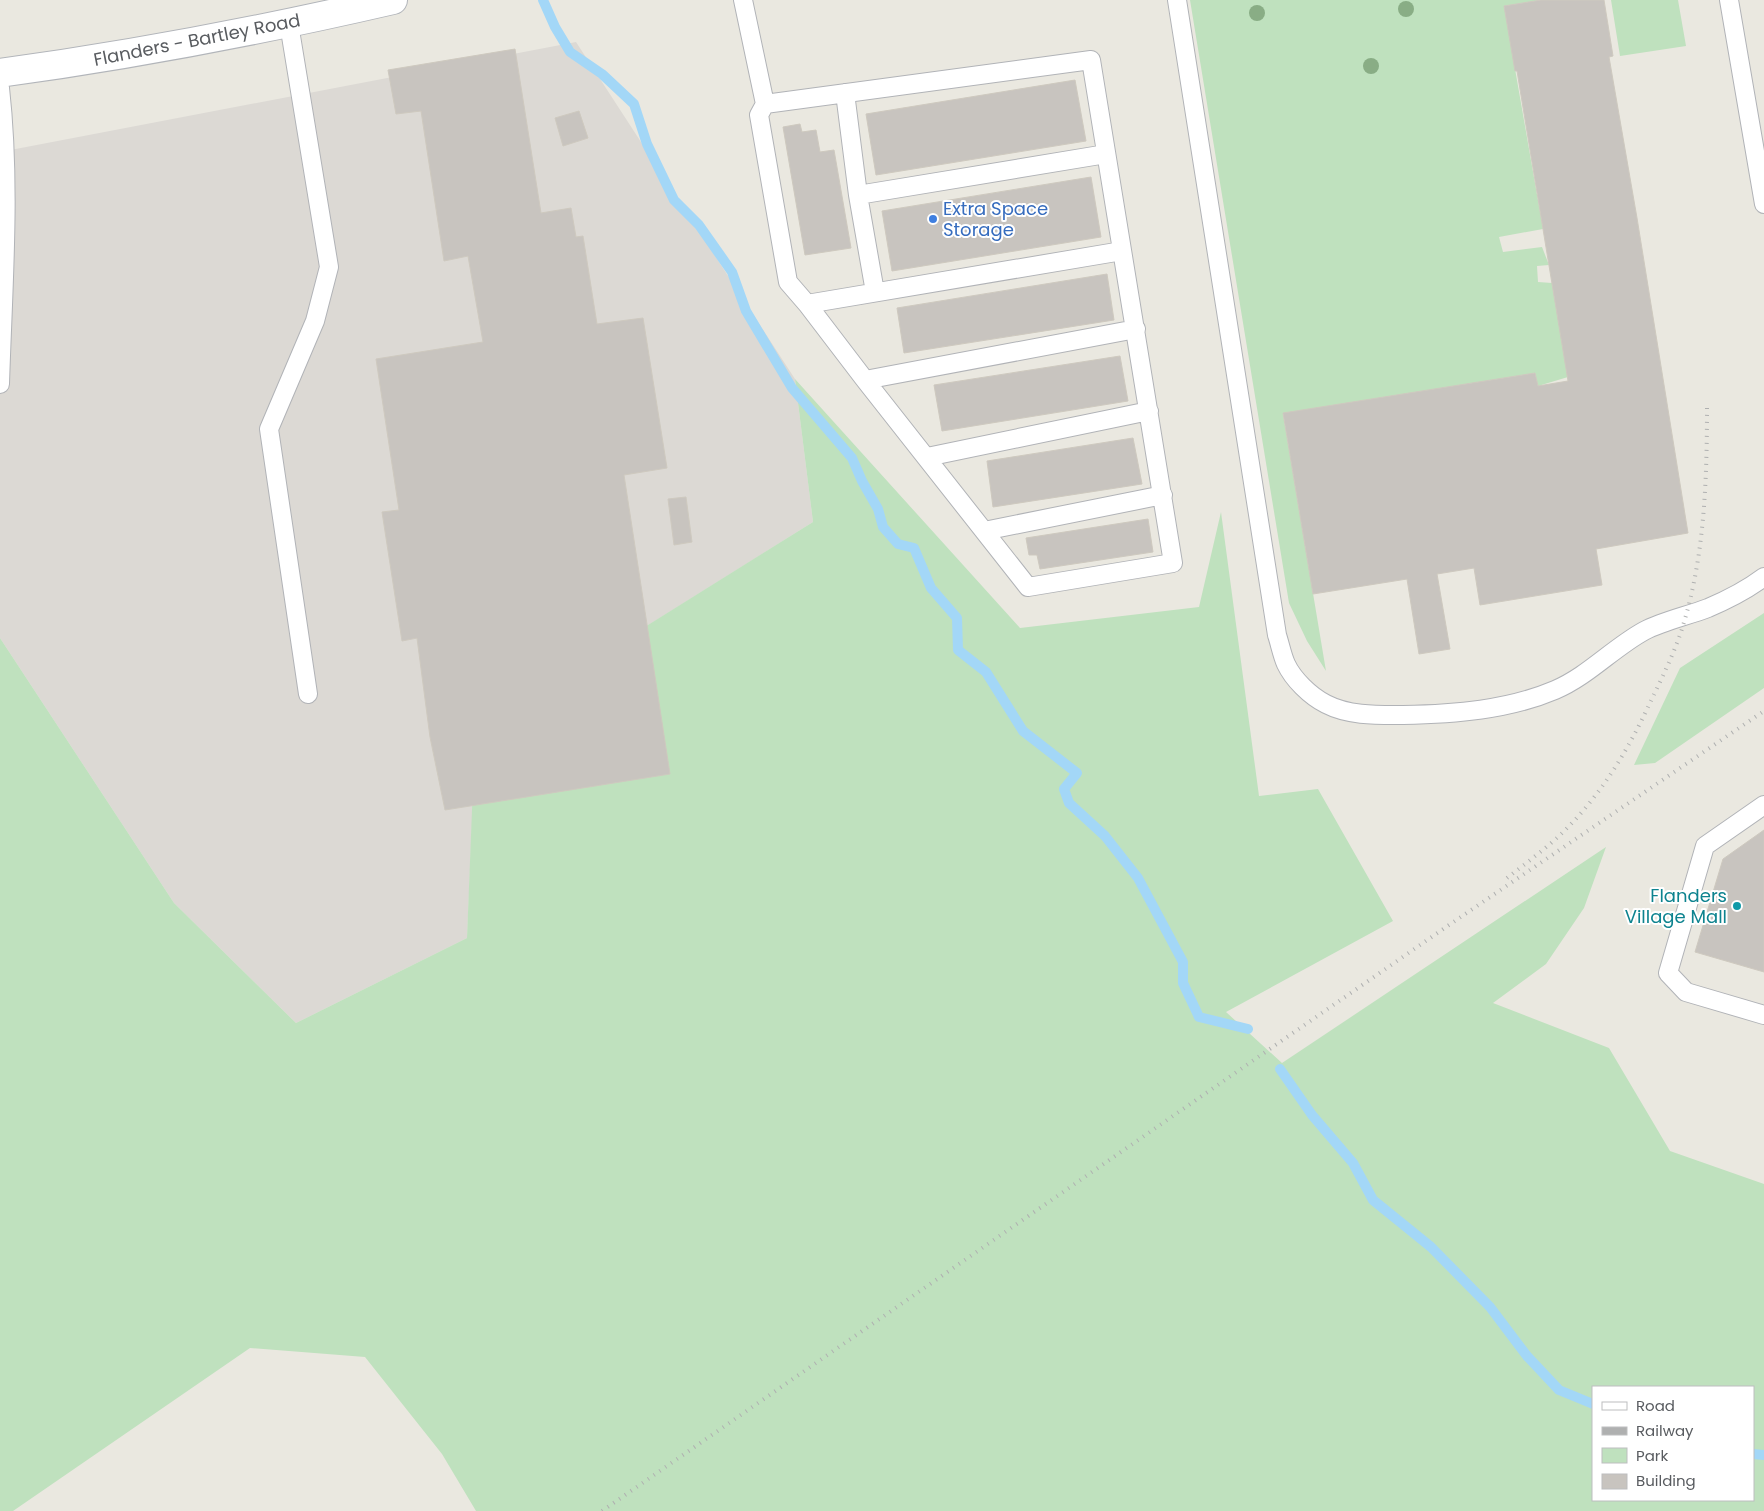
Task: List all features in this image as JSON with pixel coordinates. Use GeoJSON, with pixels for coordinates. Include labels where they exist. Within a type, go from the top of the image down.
{"type":"FeatureCollection","features":[{"type":"Feature","properties":{"kind":"main road","name":"Flanders - Bartley Road"},"geometry":{"type":"LineString","coordinates":[[0,73],[88,61],[289,24],[393,0]]}},
{"type":"Feature","properties":{"kind":"lane"},"geometry":{"type":"LineString","coordinates":[[742,0],[765,104],[759,115],[788,282],[1028,586],[1173,563],[1091,60],[765,104]]}},
{"type":"Feature","properties":{"kind":"lane"},"geometry":{"type":"LineString","coordinates":[[1177,0],[1277,635],[1286,664],[1302,686],[1325,704],[1349,712],[1386,715],[1429,715],[1470,712],[1515,703],[1556,690],[1592,669],[1644,631],[1708,608],[1756,584],[1764,577]]}},
{"type":"Feature","properties":{"kind":"lane"},"geometry":{"type":"LineString","coordinates":[[1730,0],[1764,204]]}},
{"type":"Feature","properties":{"kind":"lane"},"geometry":{"type":"LineString","coordinates":[[289,24],[329,268],[315,320],[269,429],[308,694]]}},
{"type":"Feature","properties":{"kind":"lane"},"geometry":{"type":"LineString","coordinates":[[0,88],[4,128],[4,244],[0,384]]}},
{"type":"Feature","properties":{"kind":"lane"},"geometry":{"type":"LineString","coordinates":[[845,93],[858,195],[875,292]]}},
{"type":"Feature","properties":{"kind":"lane"},"geometry":{"type":"LineString","coordinates":[[858,195],[1106,154]]}},
{"type":"Feature","properties":{"kind":"lane"},"geometry":{"type":"LineString","coordinates":[[807,304],[1122,251]]}},
{"type":"Feature","properties":{"kind":"lane"},"geometry":{"type":"LineString","coordinates":[[865,380],[1136,329]]}},
{"type":"Feature","properties":{"kind":"lane"},"geometry":{"type":"LineString","coordinates":[[927,457],[1149,412]]}},
{"type":"Feature","properties":{"kind":"lane"},"geometry":{"type":"LineString","coordinates":[[984,531],[1163,495]]}},
{"type":"Feature","properties":{"kind":"lane"},"geometry":{"type":"LineString","coordinates":[[1764,805],[1705,846],[1668,973],[1686,992],[1764,1015]]}},
{"type":"Feature","properties":{"kind":"shaded area"},"geometry":{"type":"Polygon","coordinates":[[[576,42],[795,379],[813,522],[476,733],[467,938],[296,1023],[174,903],[0,638],[0,152],[576,42]]]}},
{"type":"Feature","properties":{"kind":"green space"},"geometry":{"type":"Polygon","coordinates":[[[1190,0],[1541,0],[1504,6],[1543,229],[1499,237],[1503,252],[1542,247],[1549,265],[1537,266],[1538,282],[1552,283],[1568,377],[1538,386],[1535,373],[1283,414],[1326,671],[1307,641],[1289,603],[1190,0]]]}},
{"type":"Feature","properties":{"kind":"green space"},"geometry":{"type":"Polygon","coordinates":[[[1611,0],[1678,0],[1686,46],[1620,56],[1611,0]]]}},
{"type":"Feature","properties":{"kind":"green space"},"geometry":{"type":"Polygon","coordinates":[[[795,379],[1020,628],[1199,607],[1221,512],[1259,796],[1318,789],[1393,921],[1226,1012],[1282,1063],[1606,847],[1584,908],[1546,964],[1493,1003],[1609,1048],[1670,1151],[1764,1184],[1764,1511],[476,1511],[442,1454],[365,1357],[250,1348],[13,1511],[0,1511],[0,638],[174,903],[296,1023],[467,938],[475,733],[813,522],[795,379]]]}},
{"type":"Feature","properties":{"kind":"green space"},"geometry":{"type":"Polygon","coordinates":[[[1764,613],[1764,688],[1655,763],[1634,765],[1680,668],[1764,613]]]}},
{"type":"Feature","properties":{"kind":"building"},"geometry":{"type":"Polygon","coordinates":[[[1541,0],[1604,0],[1613,56],[1609,57],[1688,533],[1596,549],[1602,585],[1480,605],[1474,568],[1437,574],[1450,649],[1419,654],[1407,579],[1313,594],[1283,413],[1535,373],[1538,386],[1568,381],[1517,71],[1515,71],[1504,6],[1541,0]]]}},
{"type":"Feature","properties":{"kind":"building"},"geometry":{"type":"Polygon","coordinates":[[[515,49],[541,213],[571,208],[576,237],[583,236],[597,324],[643,318],[667,468],[624,475],[670,774],[445,810],[430,737],[417,638],[402,641],[382,512],[399,510],[376,359],[483,342],[468,256],[444,261],[421,111],[396,114],[388,70],[515,49]]]}},
{"type":"Feature","properties":{"kind":"building"},"geometry":{"type":"Polygon","coordinates":[[[1075,80],[1086,141],[876,175],[866,114],[1075,80]]]}},
{"type":"Feature","properties":{"kind":"building"},"geometry":{"type":"Polygon","coordinates":[[[579,111],[588,138],[563,146],[555,118],[579,111]]]}},
{"type":"Feature","properties":{"kind":"building"},"geometry":{"type":"Polygon","coordinates":[[[800,124],[802,132],[816,130],[820,152],[834,150],[851,248],[805,255],[783,127],[800,124]]]}},
{"type":"Feature","properties":{"kind":"building"},"geometry":{"type":"Polygon","coordinates":[[[1091,177],[1101,237],[892,271],[882,211],[1091,177]]]}},
{"type":"Feature","properties":{"kind":"building"},"geometry":{"type":"Polygon","coordinates":[[[1107,274],[1114,320],[904,353],[897,308],[1107,274]]]}},
{"type":"Feature","properties":{"kind":"building"},"geometry":{"type":"Polygon","coordinates":[[[1120,356],[1128,401],[942,431],[934,385],[1120,356]]]}},
{"type":"Feature","properties":{"kind":"building"},"geometry":{"type":"Polygon","coordinates":[[[1133,438],[1142,484],[993,507],[987,461],[1133,438]]]}},
{"type":"Feature","properties":{"kind":"building"},"geometry":{"type":"Polygon","coordinates":[[[686,497],[692,542],[674,545],[668,499],[686,497]]]}},
{"type":"Feature","properties":{"kind":"building"},"geometry":{"type":"Polygon","coordinates":[[[1148,519],[1153,552],[1040,569],[1037,555],[1029,555],[1026,538],[1148,519]]]}},
{"type":"Feature","properties":{"kind":"building","name":"Flanders Village Mall"},"geometry":{"type":"Polygon","coordinates":[[[1764,830],[1764,972],[1695,952],[1723,859],[1764,830]]]}},
{"type":"Feature","properties":{"kind":"waterway"},"geometry":{"type":"LineString","coordinates":[[543,0],[555,27],[570,52],[602,74],[634,104],[647,144],[674,200],[699,225],[732,272],[746,311],[792,388],[852,458],[862,481],[878,509],[883,527],[898,544],[914,548],[931,588],[957,618],[958,650],[986,672],[1023,731],[1077,773],[1064,789],[1069,803],[1105,836],[1138,878],[1183,962],[1183,983],[1199,1017],[1248,1029]]}},
{"type":"Feature","properties":{"kind":"waterway"},"geometry":{"type":"LineString","coordinates":[[1280,1069],[1312,1115],[1353,1163],[1373,1200],[1431,1247],[1490,1307],[1527,1356],[1559,1390],[1592,1404]]}},
{"type":"Feature","properties":{"kind":"waterway"},"geometry":{"type":"LineString","coordinates":[[1754,1454],[1764,1455]]}},
{"type":"Feature","properties":{"kind":"railway"},"geometry":{"type":"LineString","coordinates":[[1507,878],[1560,835],[1599,791],[1621,759],[1673,654],[1688,607],[1700,549],[1705,490],[1707,402]]}},
{"type":"Feature","properties":{"kind":"railway"},"geometry":{"type":"LineString","coordinates":[[602,1511],[1449,925],[1764,711]]}},
{"type":"Feature","properties":{"kind":"place","name":"Extra Space Storage"},"geometry":{"type":"Point","coordinates":[933,219]}},
{"type":"Feature","properties":{"kind":"place","name":"Flanders Village Mall"},"geometry":{"type":"Point","coordinates":[1737,906]}}]}
